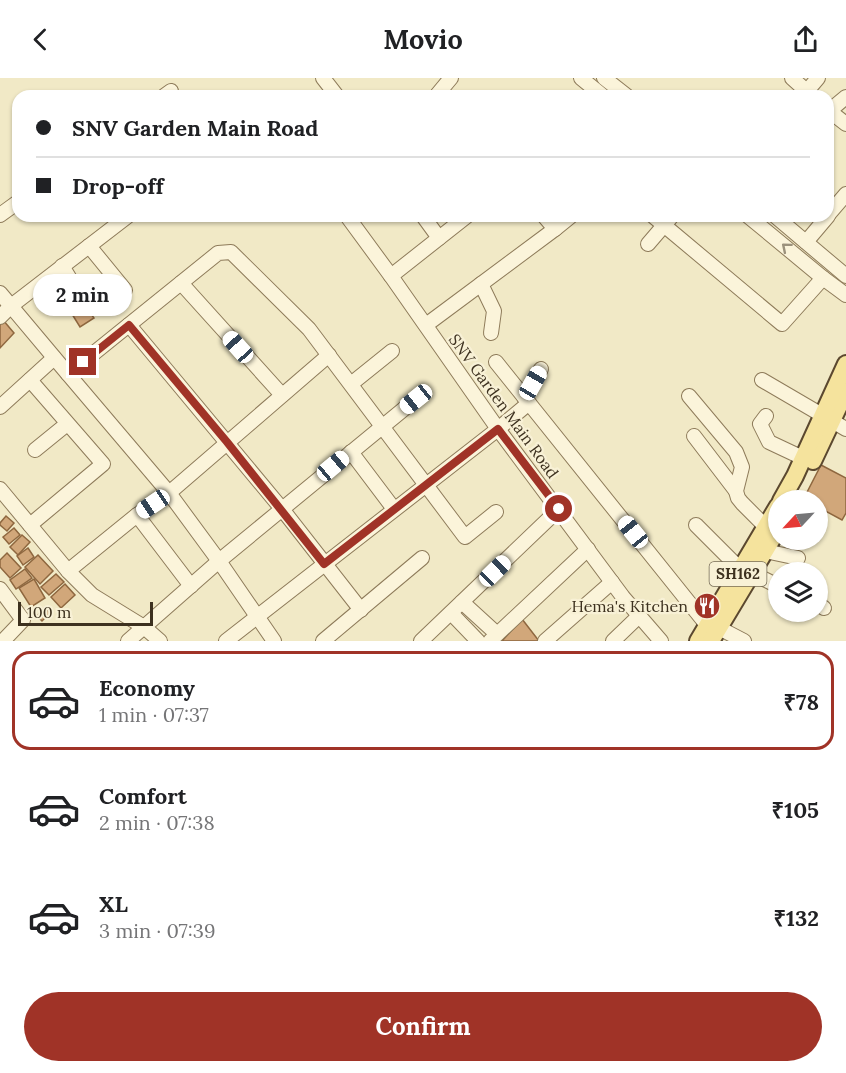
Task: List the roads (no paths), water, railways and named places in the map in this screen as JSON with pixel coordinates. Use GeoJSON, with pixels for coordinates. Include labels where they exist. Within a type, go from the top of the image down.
{"type":"FeatureCollection","features":[{"type":"Feature","properties":{"kind":"main road"},"geometry":{"type":"LineString","coordinates":[[787,490],[803,458],[834,421],[846,364]]}},
{"type":"Feature","properties":{"kind":"main road"},"geometry":{"type":"LineString","coordinates":[[799,490],[834,421],[846,391]]}},
{"type":"Feature","properties":{"kind":"main road","name":"SH162"},"geometry":{"type":"LineString","coordinates":[[698,641],[712,631],[768,534]]}},
{"type":"Feature","properties":{"kind":"main road","name":"SH162"},"geometry":{"type":"LineString","coordinates":[[746,571],[765,551],[768,541]]}},
{"type":"Feature","properties":{"kind":"street"},"geometry":{"type":"LineString","coordinates":[[323,78],[332,90]]}},
{"type":"Feature","properties":{"kind":"street"},"geometry":{"type":"LineString","coordinates":[[441,90],[451,78]]}},
{"type":"Feature","properties":{"kind":"street"},"geometry":{"type":"LineString","coordinates":[[581,78],[596,90]]}},
{"type":"Feature","properties":{"kind":"street"},"geometry":{"type":"LineString","coordinates":[[604,78],[619,90]]}},
{"type":"Feature","properties":{"kind":"street"},"geometry":{"type":"LineString","coordinates":[[792,78],[806,90]]}},
{"type":"Feature","properties":{"kind":"street"},"geometry":{"type":"LineString","coordinates":[[834,106],[846,96]]}},
{"type":"Feature","properties":{"kind":"street"},"geometry":{"type":"LineString","coordinates":[[834,209],[846,194]]}},
{"type":"Feature","properties":{"kind":"street"},"geometry":{"type":"LineString","coordinates":[[0,317],[10,306],[120,222]]}},
{"type":"Feature","properties":{"kind":"street","name":"SNV Garden Main Road"},"geometry":{"type":"LineString","coordinates":[[351,222],[498,429],[612,582],[661,641]]}},
{"type":"Feature","properties":{"kind":"street"},"geometry":{"type":"LineString","coordinates":[[427,222],[439,238]]}},
{"type":"Feature","properties":{"kind":"street"},"geometry":{"type":"LineString","coordinates":[[391,276],[459,222]]}},
{"type":"Feature","properties":{"kind":"street"},"geometry":{"type":"LineString","coordinates":[[549,222],[555,229]]}},
{"type":"Feature","properties":{"kind":"street"},"geometry":{"type":"LineString","coordinates":[[426,325],[564,222]]}},
{"type":"Feature","properties":{"kind":"street"},"geometry":{"type":"LineString","coordinates":[[648,244],[661,222]]}},
{"type":"Feature","properties":{"kind":"street"},"geometry":{"type":"LineString","coordinates":[[666,222],[782,324],[823,278]]}},
{"type":"Feature","properties":{"kind":"street"},"geometry":{"type":"LineString","coordinates":[[755,222],[846,295]]}},
{"type":"Feature","properties":{"kind":"street"},"geometry":{"type":"LineString","coordinates":[[782,222],[846,276]]}},
{"type":"Feature","properties":{"kind":"street"},"geometry":{"type":"LineString","coordinates":[[806,242],[823,222]]}},
{"type":"Feature","properties":{"kind":"street"},"geometry":{"type":"LineString","coordinates":[[89,246],[125,290]]}},
{"type":"Feature","properties":{"kind":"street"},"geometry":{"type":"LineString","coordinates":[[68,374],[218,253],[231,252],[309,329],[465,537],[496,512]]}},
{"type":"Feature","properties":{"kind":"street"},"geometry":{"type":"LineString","coordinates":[[62,267],[73,284]]}},
{"type":"Feature","properties":{"kind":"street"},"geometry":{"type":"LineString","coordinates":[[181,283],[282,395]]}},
{"type":"Feature","properties":{"kind":"street"},"geometry":{"type":"LineString","coordinates":[[481,284],[494,311],[491,333]]}},
{"type":"Feature","properties":{"kind":"street"},"geometry":{"type":"LineString","coordinates":[[0,293],[169,493],[274,641]]}},
{"type":"Feature","properties":{"kind":"street"},"geometry":{"type":"LineString","coordinates":[[129,325],[227,442],[361,610]]}},
{"type":"Feature","properties":{"kind":"street"},"geometry":{"type":"LineString","coordinates":[[351,384],[392,351]]}},
{"type":"Feature","properties":{"kind":"street"},"geometry":{"type":"LineString","coordinates":[[68,571],[137,515],[169,493],[329,355]]}},
{"type":"Feature","properties":{"kind":"street"},"geometry":{"type":"LineString","coordinates":[[0,407],[54,358]]}},
{"type":"Feature","properties":{"kind":"street"},"geometry":{"type":"LineString","coordinates":[[496,362],[712,631],[744,641]]}},
{"type":"Feature","properties":{"kind":"street"},"geometry":{"type":"LineString","coordinates":[[226,641],[498,429],[527,400],[541,369]]}},
{"type":"Feature","properties":{"kind":"street"},"geometry":{"type":"LineString","coordinates":[[30,380],[102,464],[30,525]]}},
{"type":"Feature","properties":{"kind":"street"},"geometry":{"type":"LineString","coordinates":[[762,380],[834,421]]}},
{"type":"Feature","properties":{"kind":"street"},"geometry":{"type":"LineString","coordinates":[[689,396],[736,452],[742,467],[736,491]]}},
{"type":"Feature","properties":{"kind":"street"},"geometry":{"type":"LineString","coordinates":[[128,641],[219,561],[416,399]]}},
{"type":"Feature","properties":{"kind":"street"},"geometry":{"type":"LineString","coordinates":[[766,416],[760,424],[769,442],[803,458]]}},
{"type":"Feature","properties":{"kind":"street"},"geometry":{"type":"LineString","coordinates":[[35,450],[67,424]]}},
{"type":"Feature","properties":{"kind":"street"},"geometry":{"type":"LineString","coordinates":[[694,436],[736,491],[742,503],[768,524]]}},
{"type":"Feature","properties":{"kind":"street"},"geometry":{"type":"LineString","coordinates":[[351,452],[394,509]]}},
{"type":"Feature","properties":{"kind":"street"},"geometry":{"type":"LineString","coordinates":[[0,489],[68,571],[92,596],[144,627],[160,641]]}},
{"type":"Feature","properties":{"kind":"street"},"geometry":{"type":"LineString","coordinates":[[421,641],[559,509]]}},
{"type":"Feature","properties":{"kind":"street"},"geometry":{"type":"LineString","coordinates":[[137,515],[191,586]]}},
{"type":"Feature","properties":{"kind":"street"},"geometry":{"type":"LineString","coordinates":[[696,525],[746,571],[768,581]]}},
{"type":"Feature","properties":{"kind":"street"},"geometry":{"type":"LineString","coordinates":[[462,602],[493,638],[588,549]]}},
{"type":"Feature","properties":{"kind":"street"},"geometry":{"type":"LineString","coordinates":[[765,551],[798,558]]}},
{"type":"Feature","properties":{"kind":"street"},"geometry":{"type":"LineString","coordinates":[[323,641],[422,558]]}},
{"type":"Feature","properties":{"kind":"street"},"geometry":{"type":"LineString","coordinates":[[545,641],[612,582]]}},
{"type":"Feature","properties":{"kind":"street"},"geometry":{"type":"LineString","coordinates":[[0,589],[23,620],[3,641]]}},
{"type":"Feature","properties":{"kind":"street"},"geometry":{"type":"LineString","coordinates":[[451,613],[478,641]]}},
{"type":"Feature","properties":{"kind":"street"},"geometry":{"type":"LineString","coordinates":[[613,641],[639,616]]}},
{"type":"Feature","properties":{"kind":"place","name":"Hema's Kitchen"},"geometry":{"type":"Point","coordinates":[707,606]}}]}
